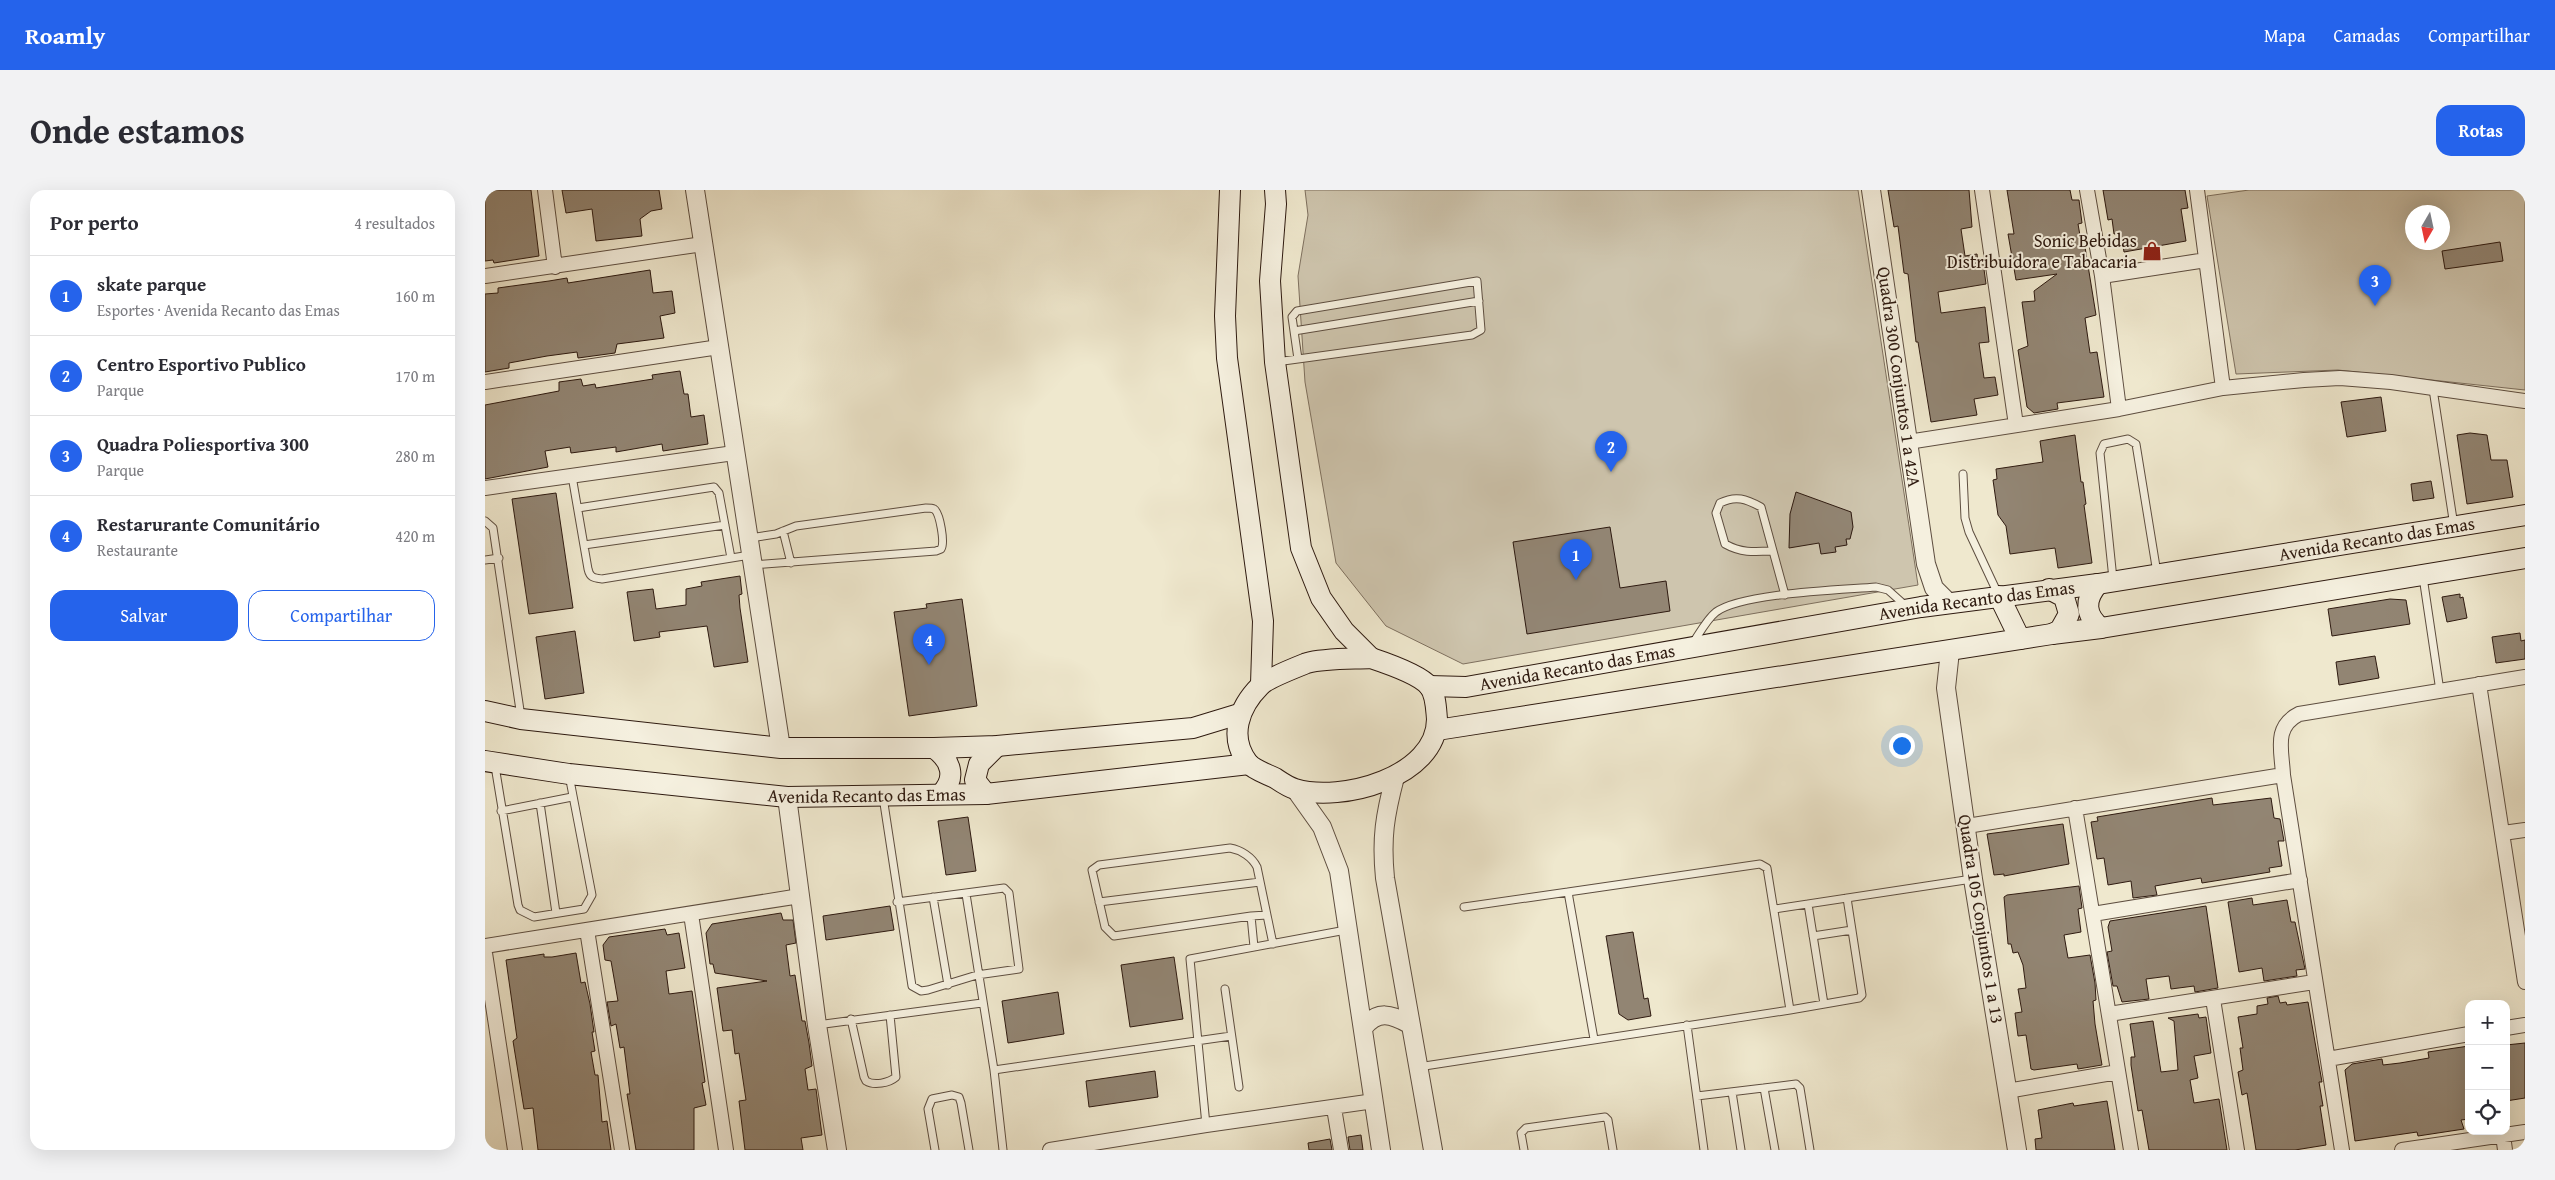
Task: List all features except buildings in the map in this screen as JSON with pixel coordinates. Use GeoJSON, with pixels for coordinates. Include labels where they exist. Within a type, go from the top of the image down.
{"type":"FeatureCollection","features":[{"type":"Feature","properties":{"kind":"main road"},"geometry":{"type":"LineString","coordinates":[[1230,190],[1225,316],[1227,358],[1263,622],[1261,684]]}},
{"type":"Feature","properties":{"kind":"main road"},"geometry":{"type":"LineString","coordinates":[[1275,190],[1276,204],[1270,281],[1275,362],[1301,548],[1321,598],[1344,631],[1371,658]]}},
{"type":"Feature","properties":{"kind":"main road","name":"Avenida Recanto das Emas"},"geometry":{"type":"LineString","coordinates":[[1429,686],[1466,687],[1915,608],[2106,582],[2525,515]]}},
{"type":"Feature","properties":{"kind":"main road"},"geometry":{"type":"LineString","coordinates":[[1437,730],[2052,634],[2101,628],[2525,558]]}},
{"type":"Feature","properties":{"kind":"main road"},"geometry":{"type":"LineString","coordinates":[[2101,628],[2093,622],[2088,607],[2091,592],[2106,582]]}},
{"type":"Feature","properties":{"kind":"main road"},"geometry":{"type":"LineString","coordinates":[[2049,589],[2064,598],[2069,614],[2060,630],[2052,634]]}},
{"type":"Feature","properties":{"kind":"main road"},"geometry":{"type":"LineString","coordinates":[[1999,596],[2020,639]]}},
{"type":"Feature","properties":{"kind":"main road"},"geometry":{"type":"LineString","coordinates":[[1371,658],[1397,667],[1429,686],[1435,698],[1437,730],[1427,751],[1395,777],[1347,790],[1321,792],[1295,789],[1249,764],[1236,738],[1239,714],[1261,684],[1309,662],[1371,658]]}},
{"type":"Feature","properties":{"kind":"main road"},"geometry":{"type":"LineString","coordinates":[[485,711],[521,719],[781,748],[997,746],[1193,728],[1239,714]]}},
{"type":"Feature","properties":{"kind":"main road"},"geometry":{"type":"LineString","coordinates":[[986,794],[975,780],[976,769],[997,746]]}},
{"type":"Feature","properties":{"kind":"main road"},"geometry":{"type":"LineString","coordinates":[[935,748],[945,756],[951,767],[947,788],[941,794]]}},
{"type":"Feature","properties":{"kind":"main road","name":"Avenida Recanto das Emas"},"geometry":{"type":"LineString","coordinates":[[490,762],[569,774],[787,797],[986,794],[1249,764]]}},
{"type":"Feature","properties":{"kind":"street"},"geometry":{"type":"LineString","coordinates":[[545,190],[555,267]]}},
{"type":"Feature","properties":{"kind":"street"},"geometry":{"type":"LineString","coordinates":[[695,190],[734,453],[781,748]]}},
{"type":"Feature","properties":{"kind":"street","name":"Quadra 300 Conjuntos 1 a 42A"},"geometry":{"type":"LineString","coordinates":[[1871,190],[1926,564],[1934,588],[1949,603]]}},
{"type":"Feature","properties":{"kind":"street"},"geometry":{"type":"LineString","coordinates":[[1982,190],[2016,425]]}},
{"type":"Feature","properties":{"kind":"street"},"geometry":{"type":"LineString","coordinates":[[2087,190],[2102,276],[2119,409]]}},
{"type":"Feature","properties":{"kind":"street"},"geometry":{"type":"LineString","coordinates":[[2198,190],[2223,388]]}},
{"type":"Feature","properties":{"kind":"street"},"geometry":{"type":"LineString","coordinates":[[485,276],[703,244]]}},
{"type":"Feature","properties":{"kind":"street"},"geometry":{"type":"LineString","coordinates":[[2102,276],[2206,260]]}},
{"type":"Feature","properties":{"kind":"street"},"geometry":{"type":"LineString","coordinates":[[485,382],[719,348]]}},
{"type":"Feature","properties":{"kind":"street"},"geometry":{"type":"LineString","coordinates":[[1908,442],[2119,409],[2223,388],[2339,378],[2525,401]]}},
{"type":"Feature","properties":{"kind":"street"},"geometry":{"type":"LineString","coordinates":[[485,488],[734,453]]}},
{"type":"Feature","properties":{"kind":"street","name":"Quadra 300 Conjuntos 1 a 42A"},"geometry":{"type":"LineString","coordinates":[[1915,608],[1926,564]]}},
{"type":"Feature","properties":{"kind":"street","name":"Quadra 105 Conjuntos 1 a 13"},"geometry":{"type":"LineString","coordinates":[[1941,652],[1973,879],[2017,1150]]}},
{"type":"Feature","properties":{"kind":"street"},"geometry":{"type":"LineString","coordinates":[[2343,1150],[2314,982],[2283,775],[2281,734],[2290,719],[2299,714],[2525,677]]}},
{"type":"Feature","properties":{"kind":"street"},"geometry":{"type":"LineString","coordinates":[[2479,684],[2525,982]]}},
{"type":"Feature","properties":{"kind":"street"},"geometry":{"type":"LineString","coordinates":[[1967,826],[2283,775]]}},
{"type":"Feature","properties":{"kind":"street"},"geometry":{"type":"LineString","coordinates":[[1395,777],[1384,818],[1382,851],[1409,1024],[1433,1150]]}},
{"type":"Feature","properties":{"kind":"street"},"geometry":{"type":"LineString","coordinates":[[1295,789],[1322,826],[1339,871],[1381,1150]]}},
{"type":"Feature","properties":{"kind":"street"},"geometry":{"type":"LineString","coordinates":[[787,797],[817,1025],[837,1150]]}},
{"type":"Feature","properties":{"kind":"street"},"geometry":{"type":"LineString","coordinates":[[2075,808],[2131,1150]]}},
{"type":"Feature","properties":{"kind":"street"},"geometry":{"type":"LineString","coordinates":[[2503,834],[2525,830]]}},
{"type":"Feature","properties":{"kind":"street"},"geometry":{"type":"LineString","coordinates":[[2093,914],[2300,880]]}},
{"type":"Feature","properties":{"kind":"street"},"geometry":{"type":"LineString","coordinates":[[485,946],[800,896]]}},
{"type":"Feature","properties":{"kind":"street"},"geometry":{"type":"LineString","coordinates":[[691,914],[726,1150]]}},
{"type":"Feature","properties":{"kind":"street"},"geometry":{"type":"LineString","coordinates":[[587,930],[623,1150]]}},
{"type":"Feature","properties":{"kind":"street"},"geometry":{"type":"LineString","coordinates":[[485,953],[490,1032],[515,1150]]}},
{"type":"Feature","properties":{"kind":"street"},"geometry":{"type":"LineString","coordinates":[[2109,1014],[2314,982]]}},
{"type":"Feature","properties":{"kind":"street"},"geometry":{"type":"LineString","coordinates":[[2213,999],[2237,1150]]}},
{"type":"Feature","properties":{"kind":"street"},"geometry":{"type":"LineString","coordinates":[[1364,1027],[1373,1017],[1380,1015],[1399,1018],[1409,1024]]}},
{"type":"Feature","properties":{"kind":"street"},"geometry":{"type":"LineString","coordinates":[[2510,1027],[2525,1025]]}},
{"type":"Feature","properties":{"kind":"street"},"geometry":{"type":"LineString","coordinates":[[2328,1059],[2465,1035]]}},
{"type":"Feature","properties":{"kind":"street"},"geometry":{"type":"LineString","coordinates":[[2007,1091],[2118,1072]]}},
{"type":"Feature","properties":{"kind":"street"},"geometry":{"type":"LineString","coordinates":[[1050,1150],[1206,1125],[1374,1102]]}},
{"type":"Feature","properties":{"kind":"street"},"geometry":{"type":"LineString","coordinates":[[1334,1108],[1341,1150]]}},
{"type":"Feature","properties":{"kind":"street"},"geometry":{"type":"LineString","coordinates":[[2510,1134],[2525,1132]]}},
{"type":"Feature","properties":{"kind":"street"},"geometry":{"type":"LineString","coordinates":[[2403,1150],[2503,1135],[2505,1150]]}},
{"type":"Feature","properties":{"kind":"lane"},"geometry":{"type":"LineString","coordinates":[[1275,362],[1298,359],[1477,333],[1481,330],[1477,281],[1297,311],[1292,317],[1298,359]]}},
{"type":"Feature","properties":{"kind":"lane"},"geometry":{"type":"LineString","coordinates":[[1294,331],[1479,301]]}},
{"type":"Feature","properties":{"kind":"lane"},"geometry":{"type":"LineString","coordinates":[[2433,389],[2454,526]]}},
{"type":"Feature","properties":{"kind":"lane"},"geometry":{"type":"LineString","coordinates":[[2106,582],[2100,453],[2104,444],[2128,439],[2136,444],[2157,573]]}},
{"type":"Feature","properties":{"kind":"lane"},"geometry":{"type":"LineString","coordinates":[[1963,474],[1965,518],[1969,532],[1999,596]]}},
{"type":"Feature","properties":{"kind":"lane"},"geometry":{"type":"LineString","coordinates":[[572,476],[590,576],[602,580],[731,558],[750,553],[796,526],[926,508],[932,508],[937,513],[943,545],[936,551],[791,564],[750,553]]}},
{"type":"Feature","properties":{"kind":"lane"},"geometry":{"type":"LineString","coordinates":[[577,508],[714,487],[719,493],[731,558]]}},
{"type":"Feature","properties":{"kind":"lane"},"geometry":{"type":"LineString","coordinates":[[1772,551],[1750,553],[1736,550],[1725,544],[1716,513],[1720,503],[1731,497],[1747,499],[1761,507],[1785,595]]}},
{"type":"Feature","properties":{"kind":"lane"},"geometry":{"type":"LineString","coordinates":[[485,521],[493,528],[499,558],[521,719]]}},
{"type":"Feature","properties":{"kind":"lane"},"geometry":{"type":"LineString","coordinates":[[584,545],[725,525]]}},
{"type":"Feature","properties":{"kind":"lane"},"geometry":{"type":"LineString","coordinates":[[783,532],[791,564]]}},
{"type":"Feature","properties":{"kind":"lane"},"geometry":{"type":"LineString","coordinates":[[485,560],[499,558]]}},
{"type":"Feature","properties":{"kind":"lane"},"geometry":{"type":"LineString","coordinates":[[2423,575],[2440,691]]}},
{"type":"Feature","properties":{"kind":"lane"},"geometry":{"type":"LineString","coordinates":[[1688,648],[1716,612],[1742,602],[1785,595],[1876,587],[1888,590],[1915,608]]}},
{"type":"Feature","properties":{"kind":"lane"},"geometry":{"type":"LineString","coordinates":[[490,762],[520,910],[534,917],[584,909],[592,895],[569,774]]}},
{"type":"Feature","properties":{"kind":"lane"},"geometry":{"type":"LineString","coordinates":[[882,795],[897,902],[912,986],[921,991],[977,976],[1016,970],[1019,966],[1007,890],[999,888],[897,902]]}},
{"type":"Feature","properties":{"kind":"lane"},"geometry":{"type":"LineString","coordinates":[[501,811],[572,797]]}},
{"type":"Feature","properties":{"kind":"lane"},"geometry":{"type":"LineString","coordinates":[[540,803],[557,914]]}},
{"type":"Feature","properties":{"kind":"lane"},"geometry":{"type":"LineString","coordinates":[[1267,915],[1120,937],[1107,931],[1092,872],[1097,866],[1230,848],[1240,851],[1251,858],[1257,867],[1259,882],[1267,915],[1273,944]]}},
{"type":"Feature","properties":{"kind":"lane"},"geometry":{"type":"LineString","coordinates":[[1463,907],[1760,864],[1767,868],[1769,875],[1790,1010]]}},
{"type":"Feature","properties":{"kind":"lane"},"geometry":{"type":"LineString","coordinates":[[1775,909],[1973,879]]}},
{"type":"Feature","properties":{"kind":"lane"},"geometry":{"type":"LineString","coordinates":[[1099,902],[1259,882]]}},
{"type":"Feature","properties":{"kind":"lane"},"geometry":{"type":"LineString","coordinates":[[1568,892],[1595,1039]]}},
{"type":"Feature","properties":{"kind":"lane"},"geometry":{"type":"LineString","coordinates":[[966,894],[977,976],[994,1070],[1003,1150]]}},
{"type":"Feature","properties":{"kind":"lane"},"geometry":{"type":"LineString","coordinates":[[933,897],[948,984]]}},
{"type":"Feature","properties":{"kind":"lane"},"geometry":{"type":"LineString","coordinates":[[1417,1068],[1859,998],[1862,995],[1847,898]]}},
{"type":"Feature","properties":{"kind":"lane"},"geometry":{"type":"LineString","coordinates":[[1808,904],[1824,1004]]}},
{"type":"Feature","properties":{"kind":"lane"},"geometry":{"type":"LineString","coordinates":[[1251,916],[1255,947]]}},
{"type":"Feature","properties":{"kind":"lane"},"geometry":{"type":"LineString","coordinates":[[1206,1125],[1190,959],[1349,930]]}},
{"type":"Feature","properties":{"kind":"lane"},"geometry":{"type":"LineString","coordinates":[[1813,936],[1852,930]]}},
{"type":"Feature","properties":{"kind":"lane"},"geometry":{"type":"LineString","coordinates":[[1225,989],[1239,1087]]}},
{"type":"Feature","properties":{"kind":"lane"},"geometry":{"type":"LineString","coordinates":[[817,1025],[982,1002]]}},
{"type":"Feature","properties":{"kind":"lane"},"geometry":{"type":"LineString","coordinates":[[851,1019],[864,1077],[866,1081],[874,1084],[894,1079],[897,1074],[890,1015]]}},
{"type":"Feature","properties":{"kind":"lane"},"geometry":{"type":"LineString","coordinates":[[1687,1025],[1704,1150]]}},
{"type":"Feature","properties":{"kind":"lane"},"geometry":{"type":"LineString","coordinates":[[994,1070],[1231,1036]]}},
{"type":"Feature","properties":{"kind":"lane"},"geometry":{"type":"LineString","coordinates":[[1697,1096],[1796,1084],[1800,1088],[1810,1150]]}},
{"type":"Feature","properties":{"kind":"lane"},"geometry":{"type":"LineString","coordinates":[[1764,1088],[1775,1150]]}},
{"type":"Feature","properties":{"kind":"lane"},"geometry":{"type":"LineString","coordinates":[[1732,1092],[1741,1150]]}},
{"type":"Feature","properties":{"kind":"lane"},"geometry":{"type":"LineString","coordinates":[[935,1150],[928,1109],[929,1103],[932,1099],[952,1094],[959,1097],[961,1103],[969,1150]]}},
{"type":"Feature","properties":{"kind":"lane"},"geometry":{"type":"LineString","coordinates":[[1524,1150],[1521,1133],[1526,1128],[1605,1117],[1608,1120],[1613,1150]]}},
{"type":"Feature","properties":{"kind":"shaded area"},"geometry":{"type":"Polygon","coordinates":[[[1305,190],[1858,190],[1918,585],[1463,664],[1386,626],[1336,563],[1305,382],[1298,276],[1308,215],[1305,190]]]}},
{"type":"Feature","properties":{"kind":"shaded area"},"geometry":{"type":"Polygon","coordinates":[[[2249,190],[2525,190],[2525,390],[2338,370],[2236,374],[2207,196],[2249,190]]]}},
{"type":"Feature","properties":{"kind":"place","name":"Sonic Bebidas Distribuidora e Tabacaria"},"geometry":{"type":"Point","coordinates":[2152,251]}},
{"type":"Feature","properties":{"kind":"place","name":"Quadra Poliesportiva 300"},"geometry":{"type":"Point","coordinates":[2375,306]}},
{"type":"Feature","properties":{"kind":"place","name":"Centro Esportivo Publico"},"geometry":{"type":"Point","coordinates":[1611,472]}},
{"type":"Feature","properties":{"kind":"place","name":"skate parque"},"geometry":{"type":"Point","coordinates":[1576,580]}},
{"type":"Feature","properties":{"kind":"place","name":"Restarurante Comunitário"},"geometry":{"type":"Point","coordinates":[929,665]}}]}
